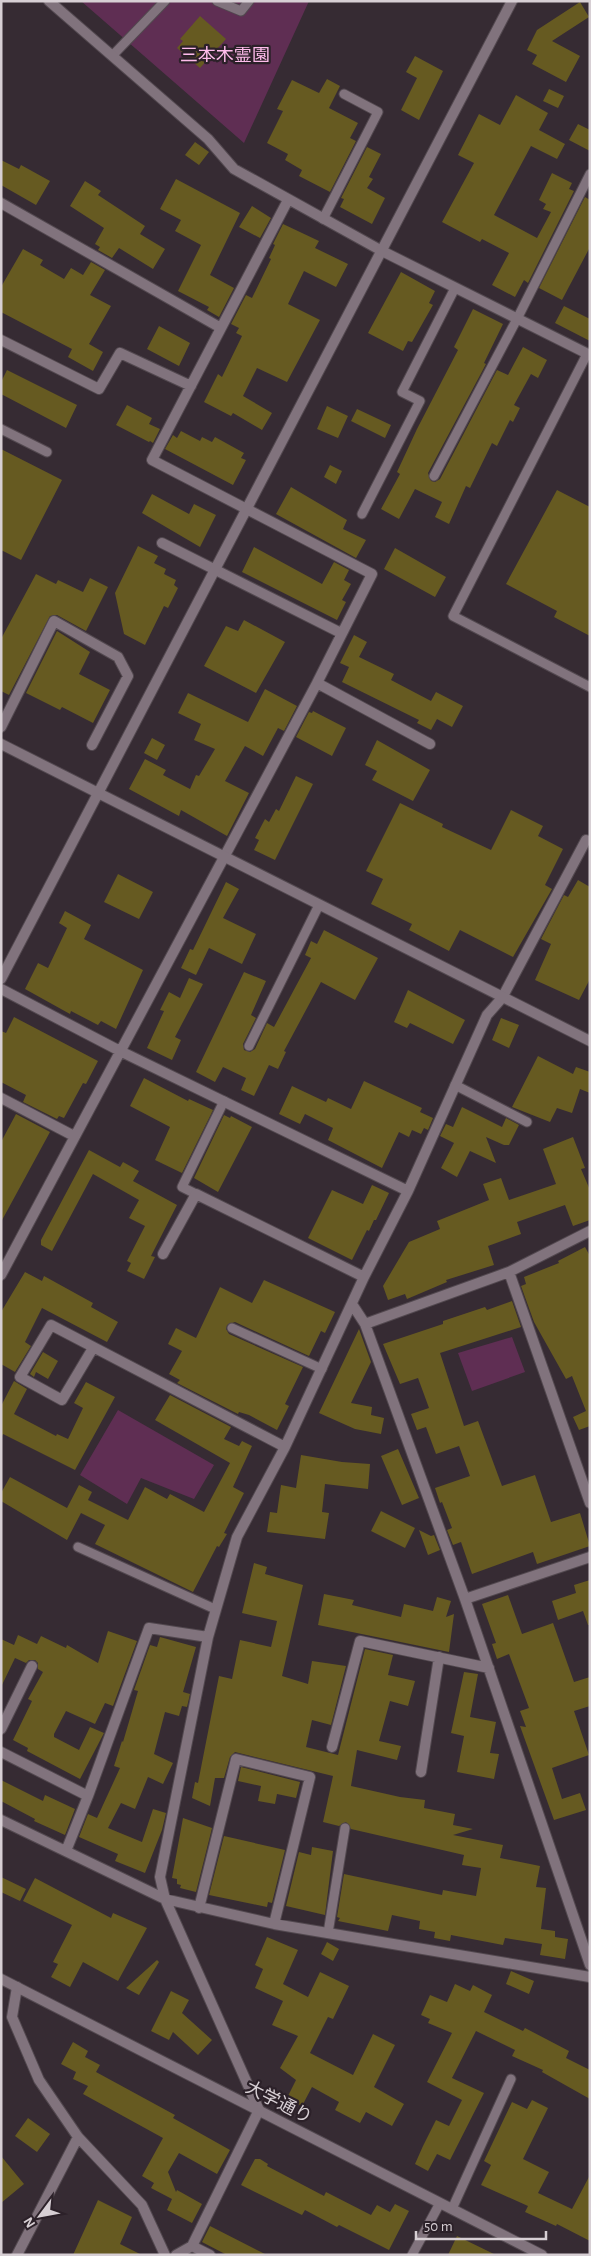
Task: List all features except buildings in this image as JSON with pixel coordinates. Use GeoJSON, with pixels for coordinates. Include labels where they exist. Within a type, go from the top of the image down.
{"type":"FeatureCollection","features":[{"type":"Feature","properties":{"kind":"street"},"geometry":{"type":"LineString","coordinates":[[49,1],[208,139],[234,169],[382,251],[588,354]]}},
{"type":"Feature","properties":{"kind":"street"},"geometry":{"type":"LineString","coordinates":[[1,979],[213,570],[512,1]]}},
{"type":"Feature","properties":{"kind":"street"},"geometry":{"type":"LineString","coordinates":[[2,1269],[317,683],[372,574],[152,460],[288,200]]}},
{"type":"Feature","properties":{"kind":"street"},"geometry":{"type":"LineString","coordinates":[[1,203],[220,328]]}},
{"type":"Feature","properties":{"kind":"street"},"geometry":{"type":"LineString","coordinates":[[1,340],[99,389],[120,353],[191,386]]}},
{"type":"Feature","properties":{"kind":"street"},"geometry":{"type":"LineString","coordinates":[[162,543],[341,633]]}},
{"type":"Feature","properties":{"kind":"street"},"geometry":{"type":"LineString","coordinates":[[1,727],[54,621],[118,657],[128,676],[92,745]]}},
{"type":"Feature","properties":{"kind":"street"},"geometry":{"type":"LineString","coordinates":[[317,683],[430,744]]}},
{"type":"Feature","properties":{"kind":"street"},"geometry":{"type":"LineString","coordinates":[[1,744],[590,1041]]}},
{"type":"Feature","properties":{"kind":"street"},"geometry":{"type":"LineString","coordinates":[[176,2255],[192,2246],[259,2110],[165,1899],[160,1877],[215,1609],[238,1538],[285,1447],[364,1276],[408,1191],[487,1015],[502,998],[586,840]]}},
{"type":"Feature","properties":{"kind":"street"},"geometry":{"type":"LineString","coordinates":[[1,989],[120,1051],[408,1191]]}},
{"type":"Feature","properties":{"kind":"street"},"geometry":{"type":"LineString","coordinates":[[1,1098],[74,1136]]}},
{"type":"Feature","properties":{"kind":"street"},"geometry":{"type":"LineString","coordinates":[[163,1254],[196,1194],[364,1276]]}},
{"type":"Feature","properties":{"kind":"street"},"geometry":{"type":"LineString","coordinates":[[366,1324],[509,1272],[590,1231]]}},
{"type":"Feature","properties":{"kind":"street"},"geometry":{"type":"LineString","coordinates":[[509,1272],[590,1503]]}},
{"type":"Feature","properties":{"kind":"street"},"geometry":{"type":"LineString","coordinates":[[352,1304],[366,1324],[465,1599],[590,1965]]}},
{"type":"Feature","properties":{"kind":"street"},"geometry":{"type":"LineString","coordinates":[[93,1348],[62,1400],[20,1377],[51,1324],[93,1348],[285,1447]]}},
{"type":"Feature","properties":{"kind":"street"},"geometry":{"type":"LineString","coordinates":[[465,1599],[590,1557]]}},
{"type":"Feature","properties":{"kind":"street"},"geometry":{"type":"LineString","coordinates":[[66,1851],[149,1628],[208,1637]]}},
{"type":"Feature","properties":{"kind":"street"},"geometry":{"type":"LineString","coordinates":[[332,1747],[360,1641],[489,1668]]}},
{"type":"Feature","properties":{"kind":"street"},"geometry":{"type":"LineString","coordinates":[[421,1772],[440,1657]]}},
{"type":"Feature","properties":{"kind":"street"},"geometry":{"type":"LineString","coordinates":[[1,1729],[32,1666]]}},
{"type":"Feature","properties":{"kind":"street"},"geometry":{"type":"LineString","coordinates":[[1,1752],[88,1796]]}},
{"type":"Feature","properties":{"kind":"street"},"geometry":{"type":"LineString","coordinates":[[199,1908],[236,1759],[310,1777],[274,1924]]}},
{"type":"Feature","properties":{"kind":"street"},"geometry":{"type":"LineString","coordinates":[[1,1820],[165,1899],[274,1924],[590,1977]]}},
{"type":"Feature","properties":{"kind":"street","name":"大学通り"},"geometry":{"type":"LineString","coordinates":[[1,1979],[542,2255]]}},
{"type":"Feature","properties":{"kind":"street"},"geometry":{"type":"LineString","coordinates":[[17,1987],[12,2017],[39,2080],[78,2137],[142,2205],[165,2255]]}},
{"type":"Feature","properties":{"kind":"street"},"geometry":{"type":"LineString","coordinates":[[17,2255],[78,2137]]}},
{"type":"Feature","properties":{"kind":"street"},"geometry":{"type":"LineString","coordinates":[[192,2246],[210,2255]]}},
{"type":"Feature","properties":{"kind":"lane"},"geometry":{"type":"LineString","coordinates":[[113,55],[165,1]]}},
{"type":"Feature","properties":{"kind":"lane"},"geometry":{"type":"LineString","coordinates":[[217,1],[241,11],[249,1]]}},
{"type":"Feature","properties":{"kind":"lane"},"geometry":{"type":"LineString","coordinates":[[323,219],[378,112],[344,94]]}},
{"type":"Feature","properties":{"kind":"lane"},"geometry":{"type":"LineString","coordinates":[[434,476],[517,319],[590,174]]}},
{"type":"Feature","properties":{"kind":"lane"},"geometry":{"type":"LineString","coordinates":[[362,514],[420,401],[402,392],[455,288]]}},
{"type":"Feature","properties":{"kind":"lane"},"geometry":{"type":"LineString","coordinates":[[588,354],[454,616],[590,687]]}},
{"type":"Feature","properties":{"kind":"lane"},"geometry":{"type":"LineString","coordinates":[[1,429],[47,452]]}},
{"type":"Feature","properties":{"kind":"lane"},"geometry":{"type":"LineString","coordinates":[[249,1046],[319,905]]}},
{"type":"Feature","properties":{"kind":"lane"},"geometry":{"type":"LineString","coordinates":[[455,1085],[527,1122]]}},
{"type":"Feature","properties":{"kind":"lane"},"geometry":{"type":"LineString","coordinates":[[196,1194],[182,1187],[224,1101]]}},
{"type":"Feature","properties":{"kind":"lane"},"geometry":{"type":"LineString","coordinates":[[232,1328],[322,1369]]}},
{"type":"Feature","properties":{"kind":"lane"},"geometry":{"type":"LineString","coordinates":[[78,1548],[215,1609]]}},
{"type":"Feature","properties":{"kind":"lane"},"geometry":{"type":"LineString","coordinates":[[328,1933],[345,1828]]}},
{"type":"Feature","properties":{"kind":"lane"},"geometry":{"type":"LineString","coordinates":[[452,2209],[511,2079]]}},
{"type":"Feature","properties":{"kind":"lane"},"geometry":{"type":"LineString","coordinates":[[412,2255],[440,2203]]}},
{"type":"Feature","properties":{"kind":"green space","name":"三本木霊園"},"geometry":{"type":"Polygon","coordinates":[[[81,1],[309,1],[244,143],[81,1]]]}},
{"type":"Feature","properties":{"kind":"green space"},"geometry":{"type":"Polygon","coordinates":[[[512,1337],[525,1372],[472,1391],[458,1353],[512,1337]]]}},
{"type":"Feature","properties":{"kind":"green space"},"geometry":{"type":"Polygon","coordinates":[[[118,1410],[214,1465],[194,1499],[141,1478],[127,1504],[80,1475],[118,1410]]]}}]}
